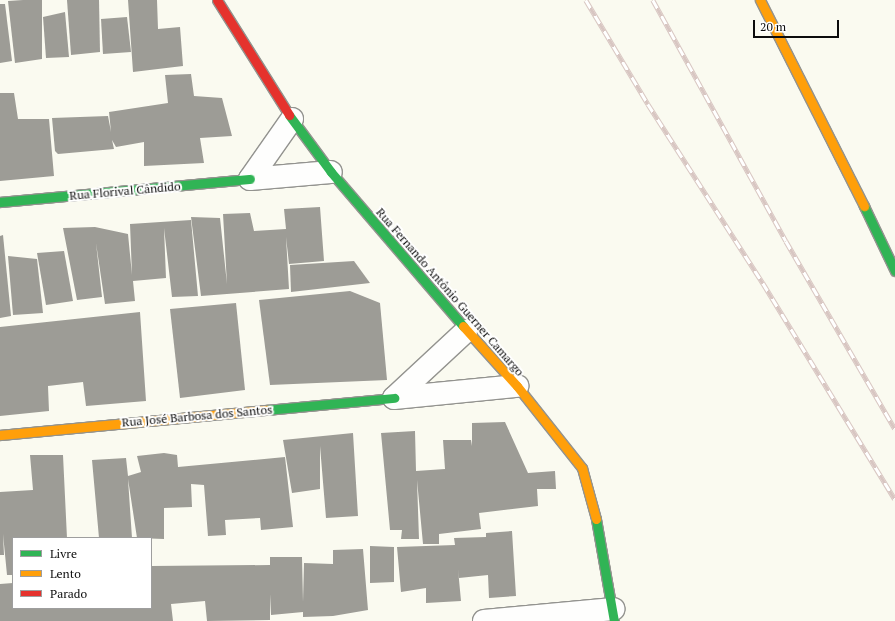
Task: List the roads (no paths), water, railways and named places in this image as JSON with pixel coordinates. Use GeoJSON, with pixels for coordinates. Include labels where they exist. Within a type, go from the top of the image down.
{"type":"FeatureCollection","features":[{"type":"Feature","properties":{"kind":"street","name":"Rua Fernando Antônio Guerner Camargo"},"geometry":{"type":"LineString","coordinates":[[217,0],[292,119],[331,172],[466,331],[517,386],[582,468],[597,521],[613,615]]}},
{"type":"Feature","properties":{"kind":"street"},"geometry":{"type":"LineString","coordinates":[[760,0],[814,101],[895,271]]}},
{"type":"Feature","properties":{"kind":"street"},"geometry":{"type":"LineString","coordinates":[[250,179],[292,119]]}},
{"type":"Feature","properties":{"kind":"street","name":"Rua Florival Cândido"},"geometry":{"type":"LineString","coordinates":[[0,202],[331,172]]}},
{"type":"Feature","properties":{"kind":"street"},"geometry":{"type":"LineString","coordinates":[[394,398],[466,331]]}},
{"type":"Feature","properties":{"kind":"street","name":"Rua José Barbosa dos Santos"},"geometry":{"type":"LineString","coordinates":[[0,435],[517,386]]}},
{"type":"Feature","properties":{"kind":"street"},"geometry":{"type":"LineString","coordinates":[[484,621],[613,615]]}},
{"type":"Feature","properties":{"kind":"railway"},"geometry":{"type":"LineString","coordinates":[[586,0],[648,104],[763,283],[895,499]]}},
{"type":"Feature","properties":{"kind":"railway"},"geometry":{"type":"LineString","coordinates":[[653,0],[786,241],[895,429]]}}]}
